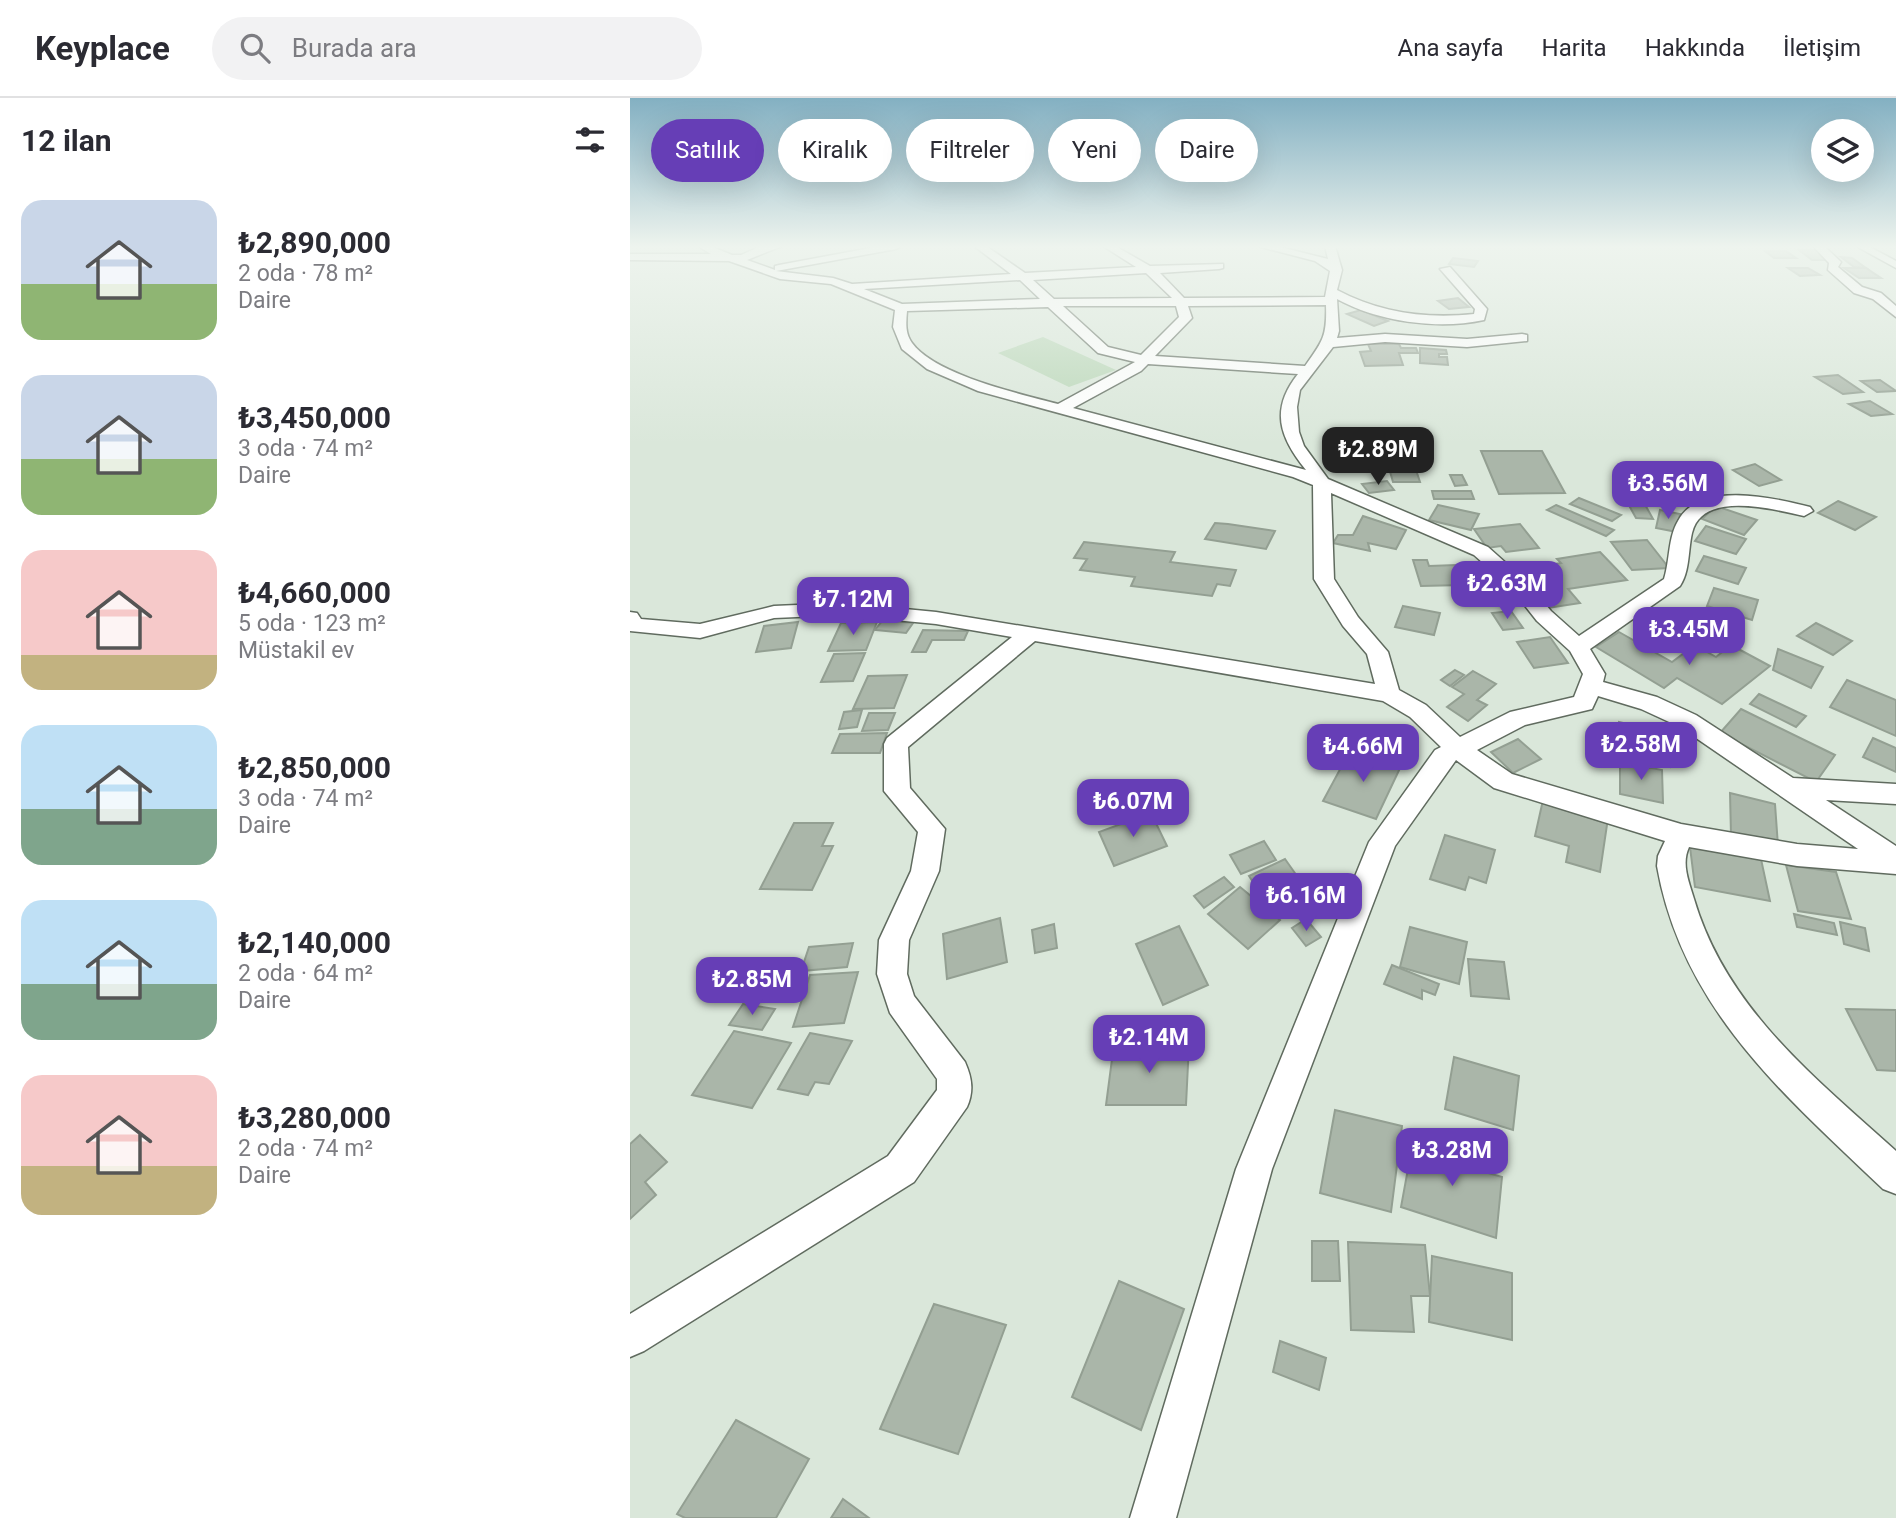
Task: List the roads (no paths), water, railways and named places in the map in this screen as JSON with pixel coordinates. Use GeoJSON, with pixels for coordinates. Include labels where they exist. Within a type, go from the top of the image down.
{"type":"FeatureCollection","features":[{"type":"Feature","properties":{"kind":"street"},"geometry":{"type":"LineString","coordinates":[[901,312],[899,327],[907,346],[932,366],[984,388],[1298,473],[1481,551],[1518,584],[1544,616],[1578,647],[1594,674],[1584,703],[1518,718],[1444,756],[1383,842],[1254,1169],[1153,1518]]}},
{"type":"Feature","properties":{"kind":"street"},"geometry":{"type":"LineString","coordinates":[[1062,312],[1103,350],[1145,360],[1309,370]]}},
{"type":"Feature","properties":{"kind":"street"},"geometry":{"type":"LineString","coordinates":[[1061,408],[1136,368],[1186,318],[1185,312]]}},
{"type":"Feature","properties":{"kind":"street"},"geometry":{"type":"LineString","coordinates":[[1332,312],[1333,331],[1329,343],[1293,390],[1289,407],[1291,432],[1296,447],[1322,484],[1324,579],[1350,621],[1377,652],[1389,694]]}},
{"type":"Feature","properties":{"kind":"street"},"geometry":{"type":"LineString","coordinates":[[1384,312],[1430,318],[1480,317],[1481,312]]}},
{"type":"Feature","properties":{"kind":"street"},"geometry":{"type":"LineString","coordinates":[[1329,343],[1385,338],[1467,343],[1522,338]]}},
{"type":"Feature","properties":{"kind":"street"},"geometry":{"type":"LineString","coordinates":[[1578,647],[1673,582],[1680,564],[1678,548],[1688,517],[1697,508],[1736,501],[1786,505],[1804,511]]}},
{"type":"Feature","properties":{"kind":"street"},"geometry":{"type":"LineString","coordinates":[[630,618],[634,625],[700,631],[774,612],[843,609],[936,618],[1389,694],[1418,711],[1458,749],[1503,781],[1681,835],[1797,855],[1896,861]]}},
{"type":"Feature","properties":{"kind":"street"},"geometry":{"type":"LineString","coordinates":[[630,1337],[901,1169],[955,1096],[953,1074],[901,1003],[892,974],[894,940],[925,871],[932,829],[898,791],[896,744],[1030,635]]}},
{"type":"Feature","properties":{"kind":"street"},"geometry":{"type":"LineString","coordinates":[[1590,686],[1649,704],[1688,721],[1896,861]]}},
{"type":"Feature","properties":{"kind":"street"},"geometry":{"type":"LineString","coordinates":[[1790,788],[1896,794]]}},
{"type":"Feature","properties":{"kind":"street"},"geometry":{"type":"LineString","coordinates":[[1681,835],[1671,859],[1681,912],[1710,978],[1738,1019],[1772,1056],[1896,1176]]}}]}
